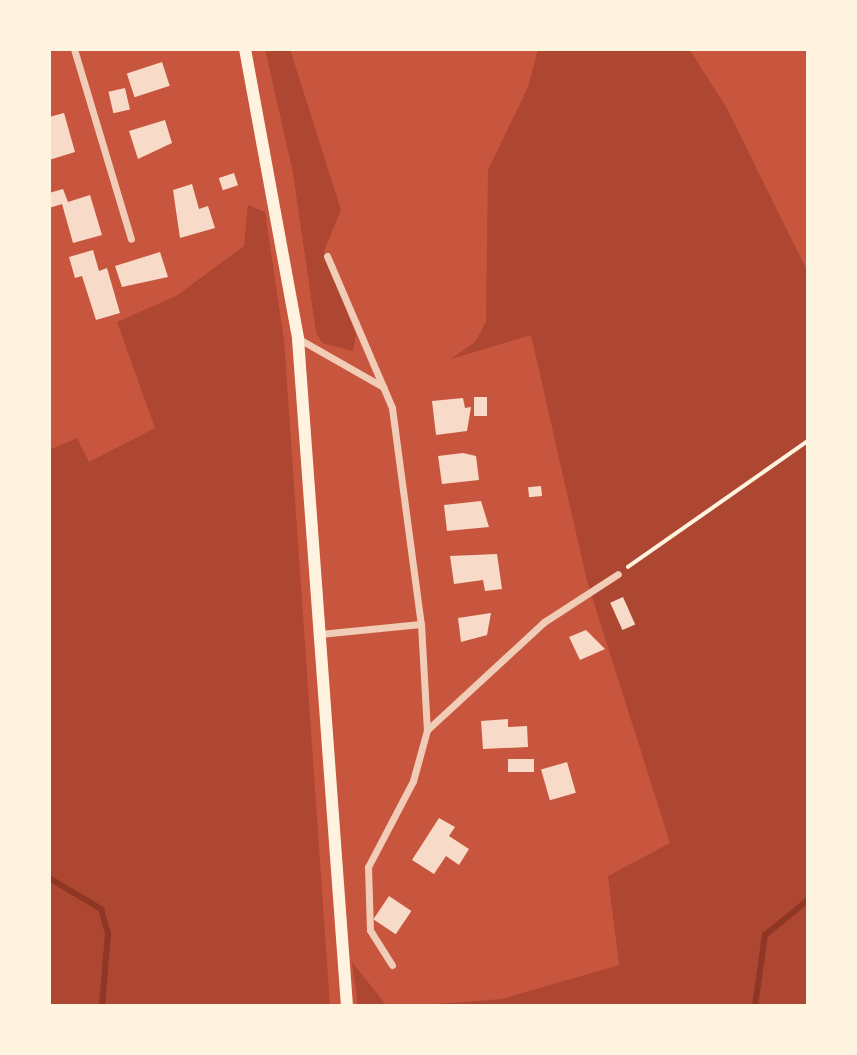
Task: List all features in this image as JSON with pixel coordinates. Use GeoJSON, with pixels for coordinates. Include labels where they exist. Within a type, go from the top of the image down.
{"type":"FeatureCollection","features":[{"type":"Feature","properties":{"kind":"main road"},"geometry":{"type":"LineString","coordinates":[[245,49],[298,339],[320,634],[332,867],[348,1006]]}},
{"type":"Feature","properties":{"kind":"street"},"geometry":{"type":"LineString","coordinates":[[74,49],[131,239]]}},
{"type":"Feature","properties":{"kind":"street"},"geometry":{"type":"LineString","coordinates":[[327,256],[392,408],[421,624],[427,730],[413,781],[368,867],[370,930],[392,965]]}},
{"type":"Feature","properties":{"kind":"street"},"geometry":{"type":"LineString","coordinates":[[298,339],[384,387]]}},
{"type":"Feature","properties":{"kind":"street"},"geometry":{"type":"LineString","coordinates":[[427,730],[544,622],[618,574]]}},
{"type":"Feature","properties":{"kind":"street"},"geometry":{"type":"LineString","coordinates":[[320,634],[421,624]]}},
{"type":"Feature","properties":{"kind":"path"},"geometry":{"type":"LineString","coordinates":[[618,574],[808,441]]}},
{"type":"Feature","properties":{"kind":"shaded area"},"geometry":{"type":"Polygon","coordinates":[[[265,49],[290,49],[341,210],[324,251],[356,335],[353,351],[322,343],[316,332],[293,173],[265,49]]]}},
{"type":"Feature","properties":{"kind":"shaded area"},"geometry":{"type":"Polygon","coordinates":[[[538,49],[689,49],[725,105],[808,272],[808,1006],[411,1006],[502,999],[619,965],[608,876],[670,843],[587,581],[531,335],[451,359],[475,342],[486,322],[488,170],[528,87],[538,49]]]}},
{"type":"Feature","properties":{"kind":"shaded area"},"geometry":{"type":"Polygon","coordinates":[[[248,205],[265,212],[284,340],[330,1006],[49,1006],[49,450],[77,438],[89,462],[155,428],[117,322],[176,296],[244,246],[248,205]]]}},
{"type":"Feature","properties":{"kind":"shaded area"},"geometry":{"type":"Polygon","coordinates":[[[352,962],[387,1006],[358,1006],[352,962]]]}},
{"type":"Feature","properties":{"kind":"building"},"geometry":{"type":"Polygon","coordinates":[[[162,62],[170,86],[135,97],[127,73],[162,62]]]}},
{"type":"Feature","properties":{"kind":"building"},"geometry":{"type":"Polygon","coordinates":[[[125,88],[130,109],[113,113],[108,92],[125,88]]]}},
{"type":"Feature","properties":{"kind":"building"},"geometry":{"type":"Polygon","coordinates":[[[64,113],[75,152],[49,160],[49,117],[64,113]]]}},
{"type":"Feature","properties":{"kind":"building"},"geometry":{"type":"Polygon","coordinates":[[[165,120],[172,143],[138,159],[129,131],[165,120]]]}},
{"type":"Feature","properties":{"kind":"building"},"geometry":{"type":"Polygon","coordinates":[[[234,173],[238,185],[223,190],[219,178],[234,173]]]}},
{"type":"Feature","properties":{"kind":"building"},"geometry":{"type":"Polygon","coordinates":[[[192,184],[199,209],[208,206],[215,228],[180,238],[173,190],[192,184]]]}},
{"type":"Feature","properties":{"kind":"building"},"geometry":{"type":"Polygon","coordinates":[[[63,189],[68,202],[90,195],[102,235],[73,243],[62,204],[49,208],[49,193],[63,189]]]}},
{"type":"Feature","properties":{"kind":"building"},"geometry":{"type":"Polygon","coordinates":[[[93,250],[99,271],[107,268],[120,313],[96,320],[82,276],[75,278],[69,257],[93,250]]]}},
{"type":"Feature","properties":{"kind":"building"},"geometry":{"type":"Polygon","coordinates":[[[160,252],[168,277],[122,287],[115,266],[160,252]]]}},
{"type":"Feature","properties":{"kind":"building"},"geometry":{"type":"Polygon","coordinates":[[[474,397],[487,397],[487,416],[474,416],[474,397]]]}},
{"type":"Feature","properties":{"kind":"building"},"geometry":{"type":"Polygon","coordinates":[[[463,398],[465,408],[471,407],[467,431],[436,435],[432,401],[463,398]]]}},
{"type":"Feature","properties":{"kind":"building"},"geometry":{"type":"Polygon","coordinates":[[[463,453],[476,456],[479,480],[442,484],[438,456],[463,453]]]}},
{"type":"Feature","properties":{"kind":"building"},"geometry":{"type":"Polygon","coordinates":[[[541,486],[542,496],[529,497],[528,487],[541,486]]]}},
{"type":"Feature","properties":{"kind":"building"},"geometry":{"type":"Polygon","coordinates":[[[481,501],[489,527],[447,531],[444,505],[481,501]]]}},
{"type":"Feature","properties":{"kind":"building"},"geometry":{"type":"Polygon","coordinates":[[[497,554],[502,589],[485,591],[483,580],[454,584],[450,556],[497,554]]]}},
{"type":"Feature","properties":{"kind":"building"},"geometry":{"type":"Polygon","coordinates":[[[623,597],[635,624],[622,630],[610,603],[623,597]]]}},
{"type":"Feature","properties":{"kind":"building"},"geometry":{"type":"Polygon","coordinates":[[[491,613],[487,635],[461,642],[458,618],[491,613]]]}},
{"type":"Feature","properties":{"kind":"building"},"geometry":{"type":"Polygon","coordinates":[[[586,630],[605,649],[580,660],[569,637],[586,630]]]}},
{"type":"Feature","properties":{"kind":"building"},"geometry":{"type":"Polygon","coordinates":[[[508,719],[508,727],[527,726],[528,747],[483,749],[481,721],[508,719]]]}},
{"type":"Feature","properties":{"kind":"building"},"geometry":{"type":"Polygon","coordinates":[[[508,759],[534,759],[534,772],[508,772],[508,759]]]}},
{"type":"Feature","properties":{"kind":"building"},"geometry":{"type":"Polygon","coordinates":[[[567,762],[576,793],[550,800],[541,769],[567,762]]]}},
{"type":"Feature","properties":{"kind":"building"},"geometry":{"type":"Polygon","coordinates":[[[439,818],[455,827],[449,836],[469,849],[459,865],[446,856],[434,874],[412,860],[439,818]]]}},
{"type":"Feature","properties":{"kind":"building"},"geometry":{"type":"Polygon","coordinates":[[[389,896],[411,911],[396,934],[373,919],[389,896]]]}},
{"type":"Feature","properties":{"kind":"waterway"},"geometry":{"type":"LineString","coordinates":[[49,878],[101,909],[108,933],[102,1006]]}},
{"type":"Feature","properties":{"kind":"waterway"},"geometry":{"type":"LineString","coordinates":[[755,1006],[765,935],[808,900]]}}]}
